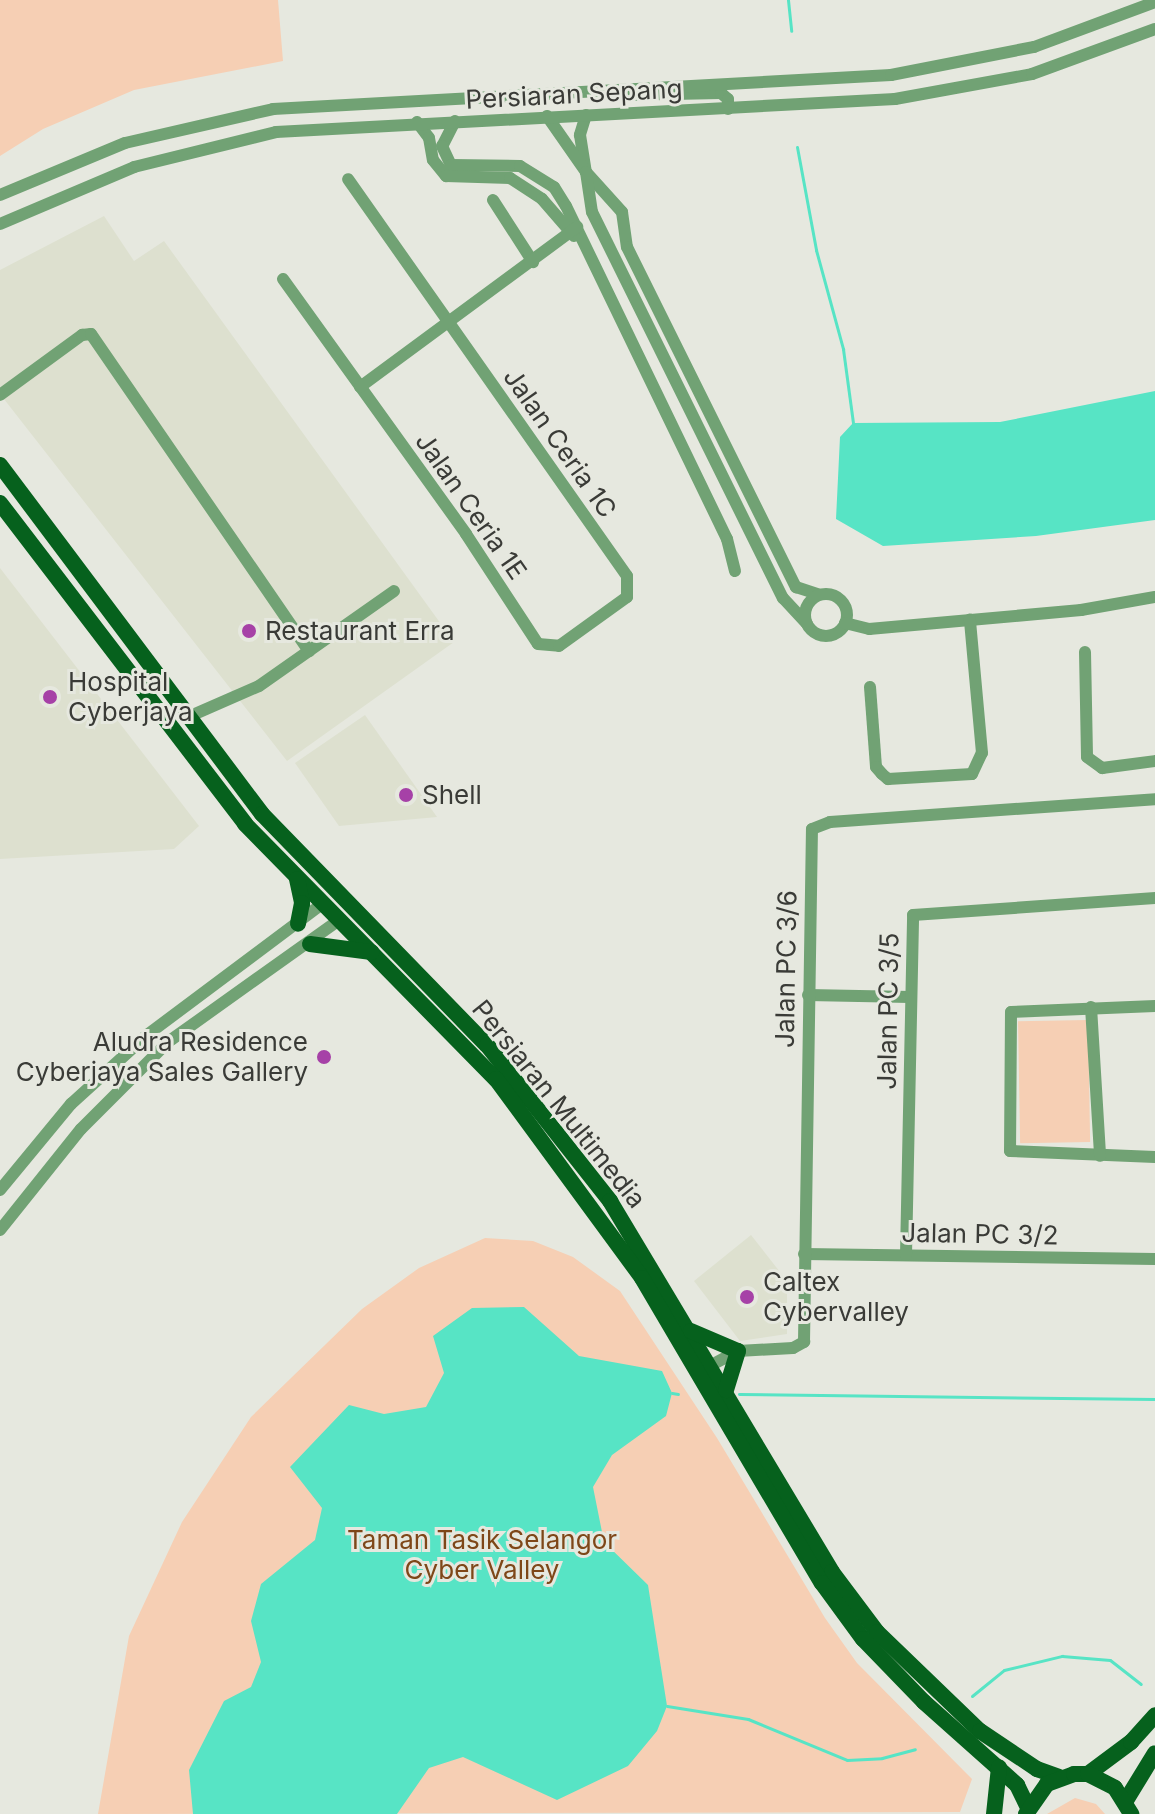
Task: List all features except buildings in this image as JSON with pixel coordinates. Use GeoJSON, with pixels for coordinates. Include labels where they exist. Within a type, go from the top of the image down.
{"type":"FeatureCollection","features":[{"type":"Feature","properties":{"kind":"main road","name":"Persiaran Multimedia"},"geometry":{"type":"LineString","coordinates":[[0,465],[188,717],[293,848],[507,1070],[610,1201],[691,1331],[704,1369],[726,1390],[832,1572],[877,1632],[980,1731],[1037,1769],[1059,1777]]}},
{"type":"Feature","properties":{"kind":"main road","name":"Persiaran Multimedia"},"geometry":{"type":"LineString","coordinates":[[0,503],[245,824],[322,904],[477,1054],[550,1148],[704,1369],[822,1583],[863,1639],[924,1702],[1017,1785],[1027,1811]]}},
{"type":"Feature","properties":{"kind":"main road"},"geometry":{"type":"LineString","coordinates":[[296,878],[302,903],[298,924]]}},
{"type":"Feature","properties":{"kind":"main road"},"geometry":{"type":"LineString","coordinates":[[310,944],[373,953]]}},
{"type":"Feature","properties":{"kind":"main road"},"geometry":{"type":"LineString","coordinates":[[691,1331],[738,1351],[726,1390]]}},
{"type":"Feature","properties":{"kind":"main road"},"geometry":{"type":"LineString","coordinates":[[1027,1811],[1037,1793],[1059,1777],[1088,1774],[1131,1742],[1155,1715]]}},
{"type":"Feature","properties":{"kind":"main road"},"geometry":{"type":"LineString","coordinates":[[1128,1808],[1155,1753]]}},
{"type":"Feature","properties":{"kind":"main road"},"geometry":{"type":"LineString","coordinates":[[994,1814],[999,1767]]}},
{"type":"Feature","properties":{"kind":"main road"},"geometry":{"type":"LineString","coordinates":[[1088,1774],[1115,1788],[1128,1808]]}},
{"type":"Feature","properties":{"kind":"street","name":"Persiaran Sepang"},"geometry":{"type":"LineString","coordinates":[[0,195],[125,143],[220,118],[359,101],[891,75],[1034,47],[1155,2]]}},
{"type":"Feature","properties":{"kind":"street","name":"Persiaran Sepang"},"geometry":{"type":"LineString","coordinates":[[0,224],[134,167],[224,141],[319,127],[895,99],[974,87],[1068,63],[1155,29]]}},
{"type":"Feature","properties":{"kind":"street"},"geometry":{"type":"LineString","coordinates":[[548,93],[721,93],[728,99],[728,109]]}},
{"type":"Feature","properties":{"kind":"street"},"geometry":{"type":"LineString","coordinates":[[586,115],[580,135],[592,212],[783,598],[807,624],[826,636],[845,623],[869,629],[1155,597]]}},
{"type":"Feature","properties":{"kind":"street"},"geometry":{"type":"LineString","coordinates":[[547,116],[586,172],[622,212],[627,247],[796,587],[842,600],[845,623]]}},
{"type":"Feature","properties":{"kind":"street"},"geometry":{"type":"LineString","coordinates":[[455,121],[442,146],[451,165],[527,170],[554,187],[727,539],[735,571]]}},
{"type":"Feature","properties":{"kind":"street"},"geometry":{"type":"LineString","coordinates":[[417,122],[446,176],[510,178],[542,199],[573,229]]}},
{"type":"Feature","properties":{"kind":"street","name":"Jalan Ceria 1C"},"geometry":{"type":"LineString","coordinates":[[348,179],[627,576],[627,597],[559,646],[548,646]]}},
{"type":"Feature","properties":{"kind":"street"},"geometry":{"type":"LineString","coordinates":[[493,200],[533,262]]}},
{"type":"Feature","properties":{"kind":"street"},"geometry":{"type":"LineString","coordinates":[[360,387],[450,324],[573,229]]}},
{"type":"Feature","properties":{"kind":"street","name":"Jalan Ceria 1E"},"geometry":{"type":"LineString","coordinates":[[283,279],[538,644],[548,646]]}},
{"type":"Feature","properties":{"kind":"street"},"geometry":{"type":"LineString","coordinates":[[0,395],[82,335],[91,334],[309,651]]}},
{"type":"Feature","properties":{"kind":"street"},"geometry":{"type":"LineString","coordinates":[[188,717],[259,686],[394,591]]}},
{"type":"Feature","properties":{"kind":"street"},"geometry":{"type":"LineString","coordinates":[[807,624],[807,606],[818,594]]}},
{"type":"Feature","properties":{"kind":"street"},"geometry":{"type":"LineString","coordinates":[[870,687],[876,767],[888,779],[972,774],[982,753],[970,620]]}},
{"type":"Feature","properties":{"kind":"street"},"geometry":{"type":"LineString","coordinates":[[1085,652],[1087,757],[1102,768],[1155,761]]}},
{"type":"Feature","properties":{"kind":"street","name":"Jalan PC 3/6"},"geometry":{"type":"LineString","coordinates":[[704,1369],[738,1351],[793,1348],[804,1342],[810,834],[817,824],[1155,799]]}},
{"type":"Feature","properties":{"kind":"street","name":"Jalan PC 3/5"},"geometry":{"type":"LineString","coordinates":[[906,1255],[913,915],[1155,898]]}},
{"type":"Feature","properties":{"kind":"street"},"geometry":{"type":"LineString","coordinates":[[0,1190],[71,1104],[147,1035],[322,904]]}},
{"type":"Feature","properties":{"kind":"street"},"geometry":{"type":"LineString","coordinates":[[0,1230],[81,1129],[168,1042],[310,944],[339,920]]}},
{"type":"Feature","properties":{"kind":"street"},"geometry":{"type":"LineString","coordinates":[[808,995],[910,997]]}},
{"type":"Feature","properties":{"kind":"street"},"geometry":{"type":"LineString","coordinates":[[1155,1006],[1011,1012],[1010,1151],[1155,1157]]}},
{"type":"Feature","properties":{"kind":"street"},"geometry":{"type":"LineString","coordinates":[[1091,1007],[1100,1156]]}},
{"type":"Feature","properties":{"kind":"street","name":"Jalan PC 3/2"},"geometry":{"type":"LineString","coordinates":[[804,1254],[1155,1259]]}},
{"type":"Feature","properties":{"kind":"shaded area"},"geometry":{"type":"Polygon","coordinates":[[[104,216],[134,261],[164,241],[454,642],[287,761],[0,394],[0,270],[104,216]]]}},
{"type":"Feature","properties":{"kind":"shaded area"},"geometry":{"type":"Polygon","coordinates":[[[1155,391],[1155,520],[1036,536],[883,546],[836,519],[840,437],[853,423],[1000,422],[1155,391]]]}},
{"type":"Feature","properties":{"kind":"shaded area","name":"Hospital Cyberjaya"},"geometry":{"type":"Polygon","coordinates":[[[0,568],[199,826],[174,849],[0,859],[0,568]]]}},
{"type":"Feature","properties":{"kind":"shaded area"},"geometry":{"type":"Polygon","coordinates":[[[365,715],[437,817],[339,826],[295,763],[365,715]]]}},
{"type":"Feature","properties":{"kind":"shaded area"},"geometry":{"type":"Polygon","coordinates":[[[751,1235],[787,1281],[787,1334],[740,1341],[694,1281],[751,1235]]]}},
{"type":"Feature","properties":{"kind":"shaded area"},"geometry":{"type":"Polygon","coordinates":[[[524,1307],[579,1356],[662,1371],[672,1393],[666,1416],[612,1455],[593,1487],[604,1542],[648,1585],[667,1706],[657,1731],[628,1766],[557,1800],[463,1757],[429,1768],[397,1814],[193,1814],[189,1770],[224,1701],[251,1687],[261,1662],[251,1621],[261,1584],[315,1540],[322,1508],[290,1467],[349,1405],[384,1414],[426,1407],[444,1373],[433,1336],[472,1308],[524,1307]]]}},
{"type":"Feature","properties":{"kind":"green space"},"geometry":{"type":"Polygon","coordinates":[[[0,0],[278,0],[283,61],[134,90],[43,129],[0,156],[0,0]]]}},
{"type":"Feature","properties":{"kind":"green space"},"geometry":{"type":"Polygon","coordinates":[[[1088,1020],[1090,1142],[1020,1143],[1018,1021],[1088,1020]]]}},
{"type":"Feature","properties":{"kind":"green space","name":"Taman Tasik Selangor Cyber Valley"},"geometry":{"type":"Polygon","coordinates":[[[485,1238],[533,1241],[573,1257],[620,1291],[717,1438],[825,1618],[857,1663],[972,1779],[960,1812],[98,1814],[129,1636],[182,1522],[251,1417],[362,1309],[419,1268],[485,1238]]]}},
{"type":"Feature","properties":{"kind":"green space"},"geometry":{"type":"Polygon","coordinates":[[[1075,1798],[1096,1804],[1105,1814],[1047,1814],[1075,1798]]]}},
{"type":"Feature","properties":{"kind":"waterway"},"geometry":{"type":"LineString","coordinates":[[788,0],[791,31]]}},
{"type":"Feature","properties":{"kind":"waterway"},"geometry":{"type":"LineString","coordinates":[[797,147],[816,250],[843,349],[853,423]]}},
{"type":"Feature","properties":{"kind":"waterway"},"geometry":{"type":"LineString","coordinates":[[672,1393],[678,1394]]}},
{"type":"Feature","properties":{"kind":"waterway"},"geometry":{"type":"LineString","coordinates":[[739,1394],[1155,1399]]}},
{"type":"Feature","properties":{"kind":"waterway"},"geometry":{"type":"LineString","coordinates":[[972,1696],[1004,1670],[1062,1656],[1110,1660],[1141,1684]]}},
{"type":"Feature","properties":{"kind":"waterway"},"geometry":{"type":"LineString","coordinates":[[667,1706],[748,1719],[847,1760],[882,1758],[915,1749]]}},
{"type":"Feature","properties":{"kind":"place","name":"Restaurant Erra"},"geometry":{"type":"Point","coordinates":[249,631]}},
{"type":"Feature","properties":{"kind":"place","name":"Hospital Cyberjaya"},"geometry":{"type":"Point","coordinates":[50,697]}},
{"type":"Feature","properties":{"kind":"place","name":"Shell"},"geometry":{"type":"Point","coordinates":[406,795]}},
{"type":"Feature","properties":{"kind":"place","name":"Aludra Residence Cyberjaya Sales Gallery"},"geometry":{"type":"Point","coordinates":[324,1057]}},
{"type":"Feature","properties":{"kind":"place","name":"Caltex Cybervalley"},"geometry":{"type":"Point","coordinates":[747,1297]}}]}
